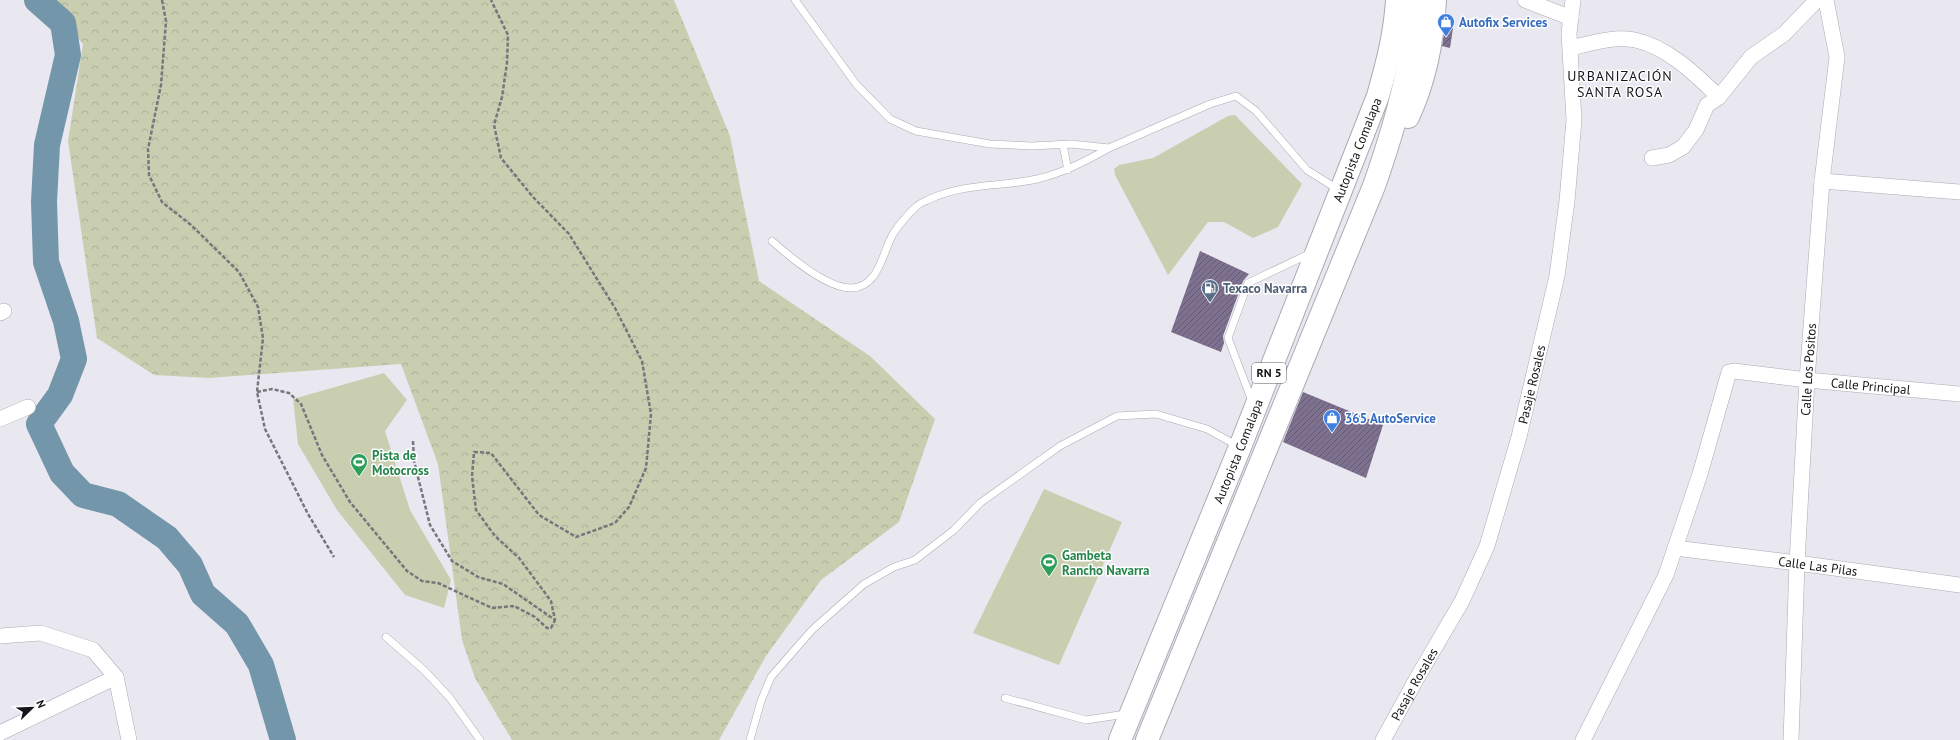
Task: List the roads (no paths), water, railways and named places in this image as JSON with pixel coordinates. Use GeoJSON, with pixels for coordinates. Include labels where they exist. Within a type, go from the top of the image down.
{"type":"FeatureCollection","features":[{"type":"Feature","properties":{"kind":"highway"},"geometry":{"type":"LineString","coordinates":[[1342,192],[1378,40],[1384,0]]}},
{"type":"Feature","properties":{"kind":"highway","name":"Autopista Comalapa"},"geometry":{"type":"LineString","coordinates":[[1120,740],[1319,250],[1378,96],[1388,62],[1396,21],[1397,0]]}},
{"type":"Feature","properties":{"kind":"highway","name":"Autopista Comalapa"},"geometry":{"type":"LineString","coordinates":[[1147,740],[1374,186],[1395,121],[1411,50],[1417,0]]}},
{"type":"Feature","properties":{"kind":"highway"},"geometry":{"type":"LineString","coordinates":[[1374,186],[1410,112],[1422,79],[1429,48],[1435,0]]}},
{"type":"Feature","properties":{"kind":"street"},"geometry":{"type":"LineString","coordinates":[[1525,0],[1571,18]]}},
{"type":"Feature","properties":{"kind":"street","name":"Pasaje Rosales"},"geometry":{"type":"LineString","coordinates":[[1382,740],[1462,601],[1487,546],[1519,437],[1558,268],[1574,120],[1569,33],[1573,0]]}},
{"type":"Feature","properties":{"kind":"street"},"geometry":{"type":"LineString","coordinates":[[1652,158],[1669,155],[1683,147],[1696,130],[1707,105],[1719,97],[1751,57],[1784,34],[1817,0]]}},
{"type":"Feature","properties":{"kind":"street","name":"Calle Los Positos"},"geometry":{"type":"LineString","coordinates":[[1791,740],[1797,563],[1807,380],[1822,181],[1837,57],[1826,0]]}},
{"type":"Feature","properties":{"kind":"street"},"geometry":{"type":"LineString","coordinates":[[1571,48],[1606,40],[1635,40],[1660,50],[1691,70],[1719,97]]}},
{"type":"Feature","properties":{"kind":"street"},"geometry":{"type":"LineString","coordinates":[[1822,181],[1960,192]]}},
{"type":"Feature","properties":{"kind":"street","name":"Calle Principal"},"geometry":{"type":"LineString","coordinates":[[1675,548],[1700,474],[1729,372],[1960,394]]}},
{"type":"Feature","properties":{"kind":"street"},"geometry":{"type":"LineString","coordinates":[[0,419],[28,407]]}},
{"type":"Feature","properties":{"kind":"street"},"geometry":{"type":"LineString","coordinates":[[1583,740],[1666,575],[1675,548]]}},
{"type":"Feature","properties":{"kind":"street","name":"Calle Las Pilas"},"geometry":{"type":"LineString","coordinates":[[1675,548],[1797,563],[1960,586]]}},
{"type":"Feature","properties":{"kind":"street"},"geometry":{"type":"LineString","coordinates":[[0,636],[41,633],[94,650],[116,677],[129,740]]}},
{"type":"Feature","properties":{"kind":"street"},"geometry":{"type":"LineString","coordinates":[[0,733],[116,677]]}},
{"type":"Feature","properties":{"kind":"lane"},"geometry":{"type":"LineString","coordinates":[[795,0],[856,84],[890,119],[916,131],[990,144],[1063,144],[1109,148]]}},
{"type":"Feature","properties":{"kind":"lane"},"geometry":{"type":"LineString","coordinates":[[772,240],[786,254],[832,284],[851,288],[863,286],[875,276],[893,234],[917,206],[942,193],[958,189],[1036,179],[1068,170],[1109,148],[1210,104],[1236,96],[1256,111],[1307,170],[1342,192]]}},
{"type":"Feature","properties":{"kind":"lane"},"geometry":{"type":"LineString","coordinates":[[1063,144],[1068,170]]}},
{"type":"Feature","properties":{"kind":"lane"},"geometry":{"type":"LineString","coordinates":[[1255,409],[1228,338],[1248,283],[1319,250]]}},
{"type":"Feature","properties":{"kind":"lane"},"geometry":{"type":"LineString","coordinates":[[750,740],[760,701],[771,677],[812,630],[864,584],[894,567],[915,560],[954,530],[980,503],[1060,446],[1117,416],[1156,414],[1207,429],[1240,447]]}},
{"type":"Feature","properties":{"kind":"lane"},"geometry":{"type":"LineString","coordinates":[[386,638],[425,671],[450,698],[480,740]]}},
{"type":"Feature","properties":{"kind":"lane"},"geometry":{"type":"LineString","coordinates":[[1005,698],[1086,720],[1131,714]]}},
{"type":"Feature","properties":{"kind":"waterway"},"geometry":{"type":"LineString","coordinates":[[37,0],[63,23],[68,55],[47,145],[44,202],[46,262],[66,321],[74,359],[60,395],[39,424],[62,473],[83,495],[118,504],[167,538],[190,565],[203,594],[237,624],[261,665],[283,740]]}},
{"type":"Feature","properties":{"kind":"place","name":"Autofix Services"},"geometry":{"type":"Point","coordinates":[1446,37]}},
{"type":"Feature","properties":{"kind":"place","name":"Texaco Navarra"},"geometry":{"type":"Point","coordinates":[1210,303]}},
{"type":"Feature","properties":{"kind":"place","name":"365 AutoService"},"geometry":{"type":"Point","coordinates":[1332,433]}},
{"type":"Feature","properties":{"kind":"place","name":"Pista de Motocross"},"geometry":{"type":"Point","coordinates":[359,477]}},
{"type":"Feature","properties":{"kind":"place","name":"Gambeta Rancho Navarra"},"geometry":{"type":"Point","coordinates":[1049,577]}},
{"type":"Feature","properties":{"kind":"district","name":"URBANIZACIÓN SANTA ROSA"},"geometry":{"type":"Point","coordinates":[1620,84]}}]}
